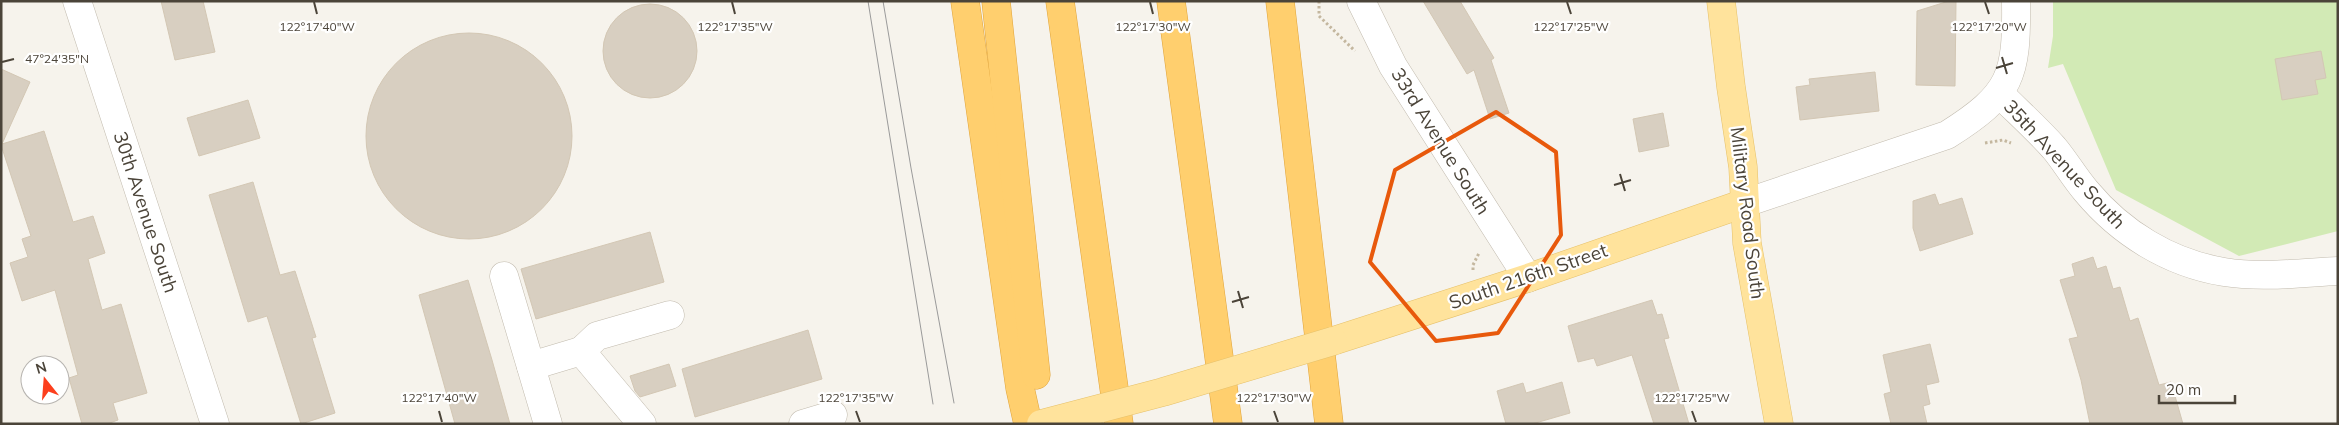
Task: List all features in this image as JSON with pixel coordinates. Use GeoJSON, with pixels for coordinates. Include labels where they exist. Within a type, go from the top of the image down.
{"type":"FeatureCollection","features":[{"type":"Feature","properties":{"kind":"highway"},"geometry":{"type":"LineString","coordinates":[[965,1],[1020,388],[1028,424]]}},
{"type":"Feature","properties":{"kind":"highway"},"geometry":{"type":"LineString","coordinates":[[996,1],[1042,424]]}},
{"type":"Feature","properties":{"kind":"highway"},"geometry":{"type":"LineString","coordinates":[[1060,1],[1119,424]]}},
{"type":"Feature","properties":{"kind":"highway"},"geometry":{"type":"LineString","coordinates":[[1171,1],[1228,424]]}},
{"type":"Feature","properties":{"kind":"highway"},"geometry":{"type":"LineString","coordinates":[[1280,1],[1329,424]]}},
{"type":"Feature","properties":{"kind":"main road","name":"Military Road South"},"geometry":{"type":"LineString","coordinates":[[1721,1],[1743,167],[1747,243],[1779,424]]}},
{"type":"Feature","properties":{"kind":"main road","name":"South 216th Street"},"geometry":{"type":"LineString","coordinates":[[1042,424],[1163,392],[1333,341],[1528,278],[1745,203]]}},
{"type":"Feature","properties":{"kind":"street","name":"30th Avenue South"},"geometry":{"type":"LineString","coordinates":[[77,1],[214,424]]}},
{"type":"Feature","properties":{"kind":"street","name":"33rd Avenue South"},"geometry":{"type":"LineString","coordinates":[[1361,1],[1398,74],[1528,278]]}},
{"type":"Feature","properties":{"kind":"street","name":"35th Avenue South"},"geometry":{"type":"LineString","coordinates":[[2016,1],[2016,45],[2011,72],[2000,94],[2054,148],[2085,191],[2113,220],[2170,257],[2200,268],[2226,273],[2262,274],[2338,271]]}},
{"type":"Feature","properties":{"kind":"street","name":"South 216th Street"},"geometry":{"type":"LineString","coordinates":[[1745,203],[1947,135],[1970,120],[2000,94]]}},
{"type":"Feature","properties":{"kind":"street"},"geometry":{"type":"LineString","coordinates":[[504,276],[548,424]]}},
{"type":"Feature","properties":{"kind":"street"},"geometry":{"type":"LineString","coordinates":[[531,366],[581,351],[597,336],[670,314]]}},
{"type":"Feature","properties":{"kind":"street"},"geometry":{"type":"LineString","coordinates":[[581,351],[642,424]]}},
{"type":"Feature","properties":{"kind":"street"},"geometry":{"type":"LineString","coordinates":[[803,424],[833,415]]}},
{"type":"Feature","properties":{"kind":"highlighted area"},"geometry":{"type":"Polygon","coordinates":[[[1496,112],[1556,152],[1561,235],[1498,333],[1436,341],[1370,262],[1395,170],[1496,112]]]}},
{"type":"Feature","properties":{"kind":"green space"},"geometry":{"type":"Polygon","coordinates":[[[2053,1],[2338,1],[2338,231],[2239,256],[2116,190],[2063,64],[2048,68],[2053,36],[2053,1]]]}},
{"type":"Feature","properties":{"kind":"building"},"geometry":{"type":"Polygon","coordinates":[[[161,1],[203,1],[215,52],[175,60],[161,1]]]}},
{"type":"Feature","properties":{"kind":"building"},"geometry":{"type":"Polygon","coordinates":[[[1423,1],[1460,1],[1494,58],[1491,60],[1509,113],[1490,119],[1474,70],[1467,74],[1423,1]]]}},
{"type":"Feature","properties":{"kind":"building"},"geometry":{"type":"Polygon","coordinates":[[[1949,1],[1956,1],[1955,86],[1916,85],[1917,11],[1949,1]]]}},
{"type":"Feature","properties":{"kind":"building"},"geometry":{"type":"Polygon","coordinates":[[[650,4],[668,8],[683,18],[693,33],[697,51],[693,69],[683,84],[668,94],[650,98],[632,94],[617,84],[607,69],[603,51],[607,33],[617,18],[632,8],[650,4]]]}},
{"type":"Feature","properties":{"kind":"building"},"geometry":{"type":"Polygon","coordinates":[[[459,33],[479,33],[499,37],[518,45],[535,56],[549,70],[560,87],[568,106],[572,136],[568,166],[560,185],[549,202],[535,216],[518,227],[499,235],[479,239],[459,239],[439,235],[420,227],[403,216],[389,202],[378,185],[370,166],[366,146],[366,126],[370,106],[378,87],[389,70],[403,56],[420,45],[439,37],[459,33]]]}},
{"type":"Feature","properties":{"kind":"building"},"geometry":{"type":"Polygon","coordinates":[[[2321,51],[2326,78],[2315,80],[2318,94],[2282,100],[2275,59],[2321,51]]]}},
{"type":"Feature","properties":{"kind":"building"},"geometry":{"type":"Polygon","coordinates":[[[1,69],[30,82],[2,144],[44,131],[73,222],[93,216],[105,253],[88,259],[102,310],[121,304],[147,393],[113,403],[118,420],[107,424],[82,424],[70,382],[70,378],[78,375],[55,290],[22,301],[10,263],[28,257],[22,239],[31,236],[1,145],[1,69]]]}},
{"type":"Feature","properties":{"kind":"building"},"geometry":{"type":"Polygon","coordinates":[[[1875,72],[1879,111],[1800,120],[1796,87],[1810,85],[1809,79],[1875,72]]]}},
{"type":"Feature","properties":{"kind":"building"},"geometry":{"type":"Polygon","coordinates":[[[248,100],[260,138],[199,156],[187,118],[248,100]]]}},
{"type":"Feature","properties":{"kind":"building"},"geometry":{"type":"Polygon","coordinates":[[[1663,113],[1669,146],[1639,152],[1633,119],[1663,113]]]}},
{"type":"Feature","properties":{"kind":"building"},"geometry":{"type":"Polygon","coordinates":[[[253,182],[280,275],[295,271],[316,337],[312,338],[335,413],[301,424],[267,316],[248,322],[209,195],[253,182]]]}},
{"type":"Feature","properties":{"kind":"building"},"geometry":{"type":"Polygon","coordinates":[[[1935,194],[1939,205],[1962,198],[1973,234],[1920,251],[1913,228],[1913,201],[1935,194]]]}},
{"type":"Feature","properties":{"kind":"building"},"geometry":{"type":"Polygon","coordinates":[[[650,232],[664,282],[536,319],[521,269],[650,232]]]}},
{"type":"Feature","properties":{"kind":"building"},"geometry":{"type":"Polygon","coordinates":[[[2093,257],[2097,269],[2106,266],[2113,289],[2120,287],[2130,321],[2138,318],[2159,385],[2171,382],[2183,424],[2090,424],[2081,380],[2069,339],[2078,337],[2060,280],[2075,276],[2072,264],[2093,257]]]}},
{"type":"Feature","properties":{"kind":"building"},"geometry":{"type":"Polygon","coordinates":[[[468,280],[510,424],[455,424],[419,295],[468,280]]]}},
{"type":"Feature","properties":{"kind":"building"},"geometry":{"type":"Polygon","coordinates":[[[1652,300],[1657,315],[1662,314],[1669,338],[1664,339],[1689,424],[1654,424],[1632,355],[1597,366],[1594,358],[1578,362],[1568,326],[1652,300]]]}},
{"type":"Feature","properties":{"kind":"building"},"geometry":{"type":"Polygon","coordinates":[[[808,330],[822,379],[695,417],[682,369],[808,330]]]}},
{"type":"Feature","properties":{"kind":"building"},"geometry":{"type":"Polygon","coordinates":[[[1930,344],[1939,382],[1926,385],[1930,404],[1923,406],[1927,424],[1891,424],[1884,394],[1891,392],[1883,355],[1930,344]]]}},
{"type":"Feature","properties":{"kind":"building"},"geometry":{"type":"Polygon","coordinates":[[[669,364],[676,386],[640,397],[635,391],[630,376],[669,364]]]}},
{"type":"Feature","properties":{"kind":"building"},"geometry":{"type":"Polygon","coordinates":[[[1562,382],[1570,413],[1532,424],[1506,424],[1497,391],[1523,383],[1526,393],[1562,382]]]}},
{"type":"Feature","properties":{"kind":"tram line"},"geometry":{"type":"LineString","coordinates":[[868,1],[933,404]]}},
{"type":"Feature","properties":{"kind":"tram line"},"geometry":{"type":"LineString","coordinates":[[883,1],[954,403]]}}]}
